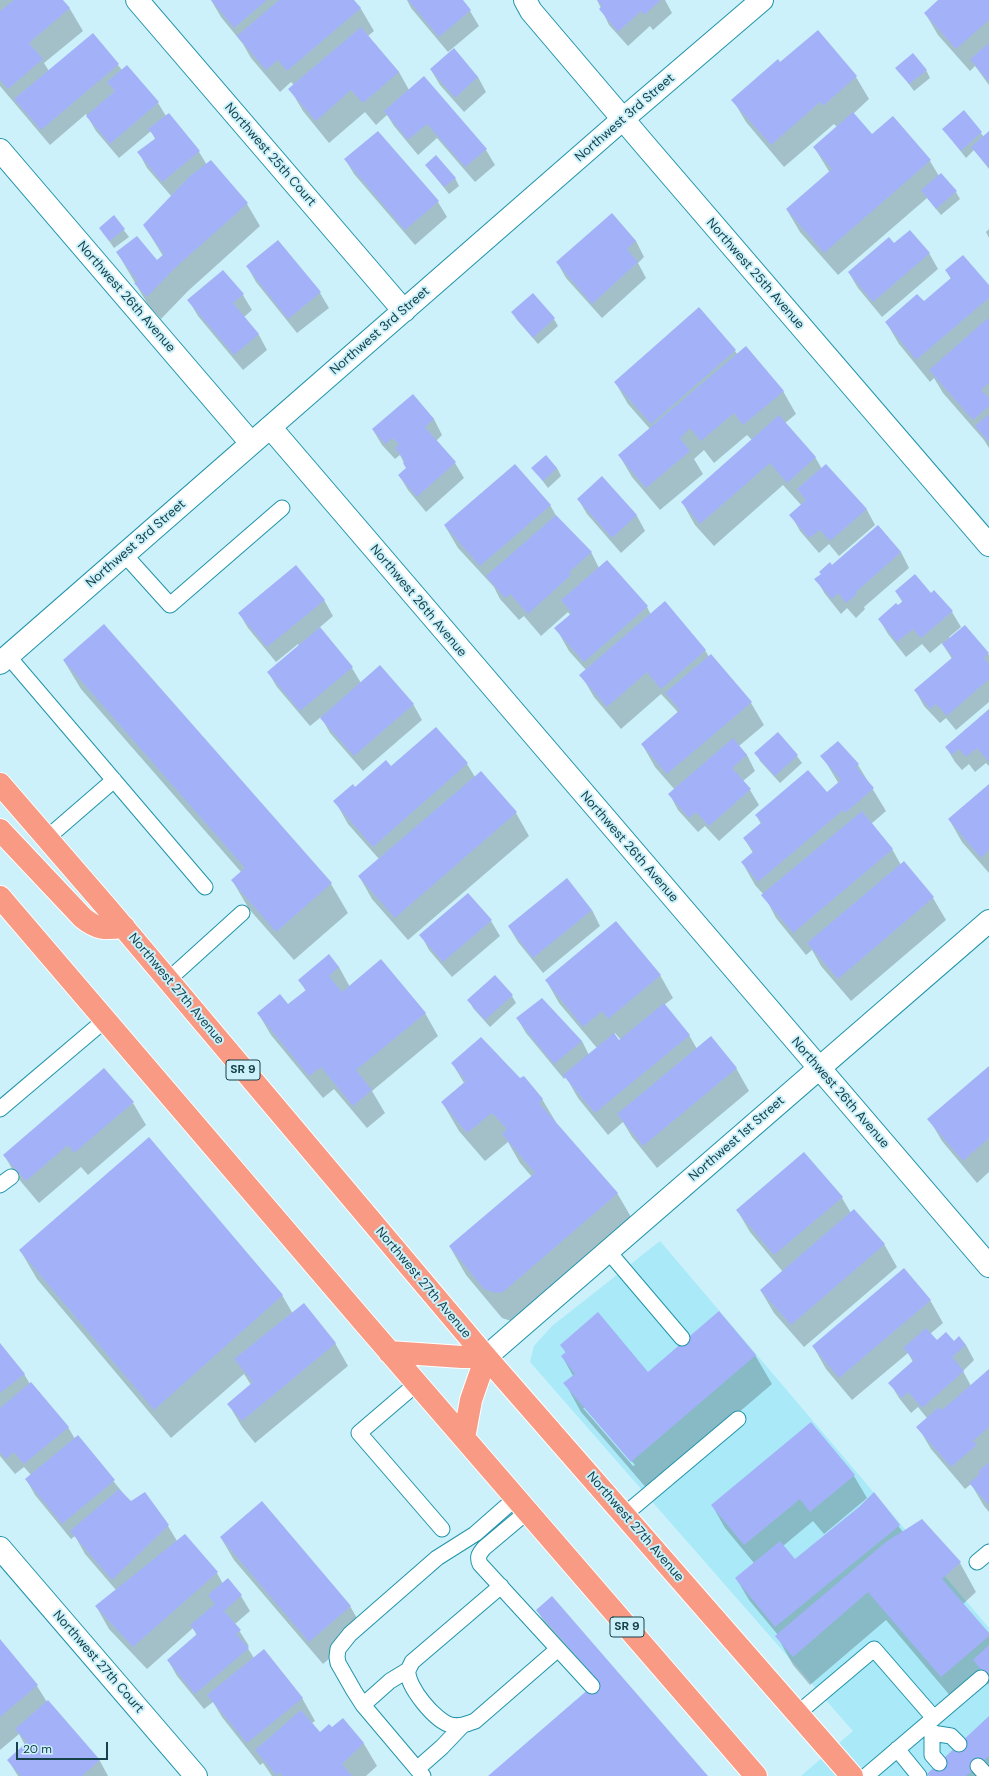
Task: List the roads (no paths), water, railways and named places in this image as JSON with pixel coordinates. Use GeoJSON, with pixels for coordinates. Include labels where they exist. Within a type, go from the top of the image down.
{"type":"FeatureCollection","features":[{"type":"Feature","properties":{"kind":"highway","name":"Northwest 27th Avenue"},"geometry":{"type":"LineString","coordinates":[[0,784],[124,927],[486,1357],[852,1776]]}},
{"type":"Feature","properties":{"kind":"highway"},"geometry":{"type":"LineString","coordinates":[[0,830],[83,918],[101,929],[124,927]]}},
{"type":"Feature","properties":{"kind":"highway","name":"SR 9"},"geometry":{"type":"LineString","coordinates":[[0,897],[756,1776]]}},
{"type":"Feature","properties":{"kind":"highway"},"geometry":{"type":"LineString","coordinates":[[390,1352],[462,1357],[486,1357],[471,1400],[464,1438]]}},
{"type":"Feature","properties":{"kind":"street","name":"Northwest 25th Court"},"geometry":{"type":"LineString","coordinates":[[136,0],[404,310]]}},
{"type":"Feature","properties":{"kind":"street","name":"Northwest 25th Avenue"},"geometry":{"type":"LineString","coordinates":[[524,0],[623,119],[989,545]]}},
{"type":"Feature","properties":{"kind":"street","name":"Northwest 3rd Street"},"geometry":{"type":"LineString","coordinates":[[4,660],[623,119],[762,0]]}},
{"type":"Feature","properties":{"kind":"street","name":"Northwest 26th Avenue"},"geometry":{"type":"LineString","coordinates":[[0,150],[251,443]]}},
{"type":"Feature","properties":{"kind":"street","name":"Northwest 26th Avenue"},"geometry":{"type":"LineString","coordinates":[[270,427],[989,1266]]}},
{"type":"Feature","properties":{"kind":"street","name":"Northwest 1st Street"},"geometry":{"type":"LineString","coordinates":[[486,1357],[989,920]]}},
{"type":"Feature","properties":{"kind":"street","name":"Northwest 27th Court"},"geometry":{"type":"LineString","coordinates":[[0,1548],[196,1776]]}},
{"type":"Feature","properties":{"kind":"lane"},"geometry":{"type":"LineString","coordinates":[[124,554],[170,605],[282,508]]}},
{"type":"Feature","properties":{"kind":"lane"},"geometry":{"type":"LineString","coordinates":[[4,660],[114,780],[206,887]]}},
{"type":"Feature","properties":{"kind":"lane"},"geometry":{"type":"LineString","coordinates":[[47,838],[114,780]]}},
{"type":"Feature","properties":{"kind":"lane"},"geometry":{"type":"LineString","coordinates":[[168,980],[242,913]]}},
{"type":"Feature","properties":{"kind":"lane"},"geometry":{"type":"LineString","coordinates":[[0,1109],[105,1020]]}},
{"type":"Feature","properties":{"kind":"lane"},"geometry":{"type":"LineString","coordinates":[[608,1251],[682,1338]]}},
{"type":"Feature","properties":{"kind":"lane"},"geometry":{"type":"LineString","coordinates":[[408,1391],[359,1433],[442,1529]]}},
{"type":"Feature","properties":{"kind":"lane"},"geometry":{"type":"LineString","coordinates":[[624,1515],[738,1419]]}},
{"type":"Feature","properties":{"kind":"lane"},"geometry":{"type":"LineString","coordinates":[[522,1505],[479,1554],[478,1559],[480,1564],[592,1686]]}},
{"type":"Feature","properties":{"kind":"lane"},"geometry":{"type":"LineString","coordinates":[[522,1505],[437,1558],[360,1624],[343,1641],[338,1650],[337,1661],[347,1681],[363,1705],[420,1772],[462,1726],[475,1721],[558,1649]]}},
{"type":"Feature","properties":{"kind":"lane"},"geometry":{"type":"LineString","coordinates":[[977,1562],[989,1552]]}},
{"type":"Feature","properties":{"kind":"lane"},"geometry":{"type":"LineString","coordinates":[[363,1705],[390,1681],[408,1670],[412,1662],[420,1654],[501,1586]]}},
{"type":"Feature","properties":{"kind":"lane"},"geometry":{"type":"LineString","coordinates":[[797,1714],[874,1649],[930,1726],[951,1736],[959,1744]]}},
{"type":"Feature","properties":{"kind":"lane"},"geometry":{"type":"LineString","coordinates":[[408,1670],[414,1688],[430,1710],[449,1725],[462,1726]]}},
{"type":"Feature","properties":{"kind":"lane"},"geometry":{"type":"LineString","coordinates":[[866,1776],[897,1749],[930,1726],[981,1678]]}},
{"type":"Feature","properties":{"kind":"lane"},"geometry":{"type":"LineString","coordinates":[[930,1726],[932,1755],[939,1763]]}},
{"type":"Feature","properties":{"kind":"lane"},"geometry":{"type":"LineString","coordinates":[[897,1749],[919,1776]]}}]}
